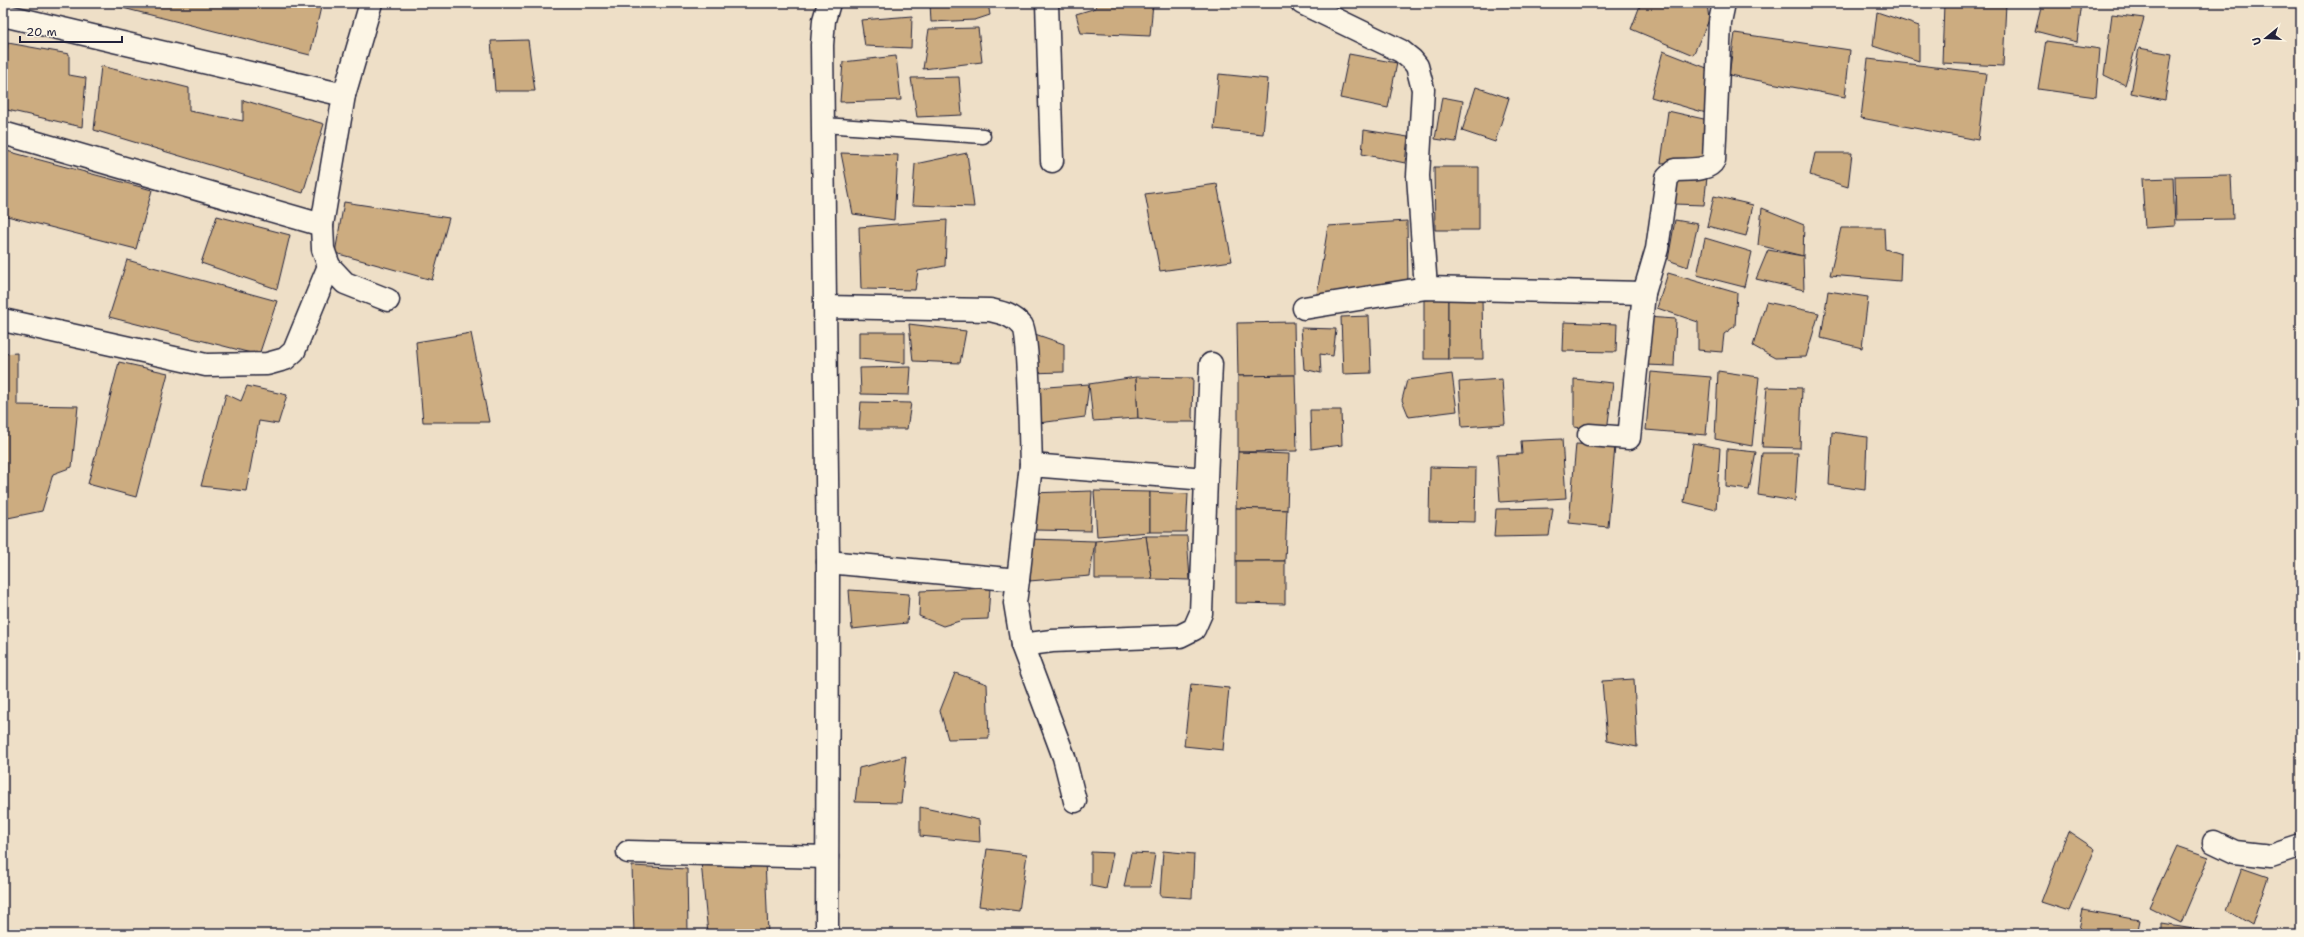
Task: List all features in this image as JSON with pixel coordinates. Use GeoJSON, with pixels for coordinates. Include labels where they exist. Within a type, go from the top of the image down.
{"type":"FeatureCollection","features":[{"type":"Feature","properties":{"kind":"street"},"geometry":{"type":"LineString","coordinates":[[371,3],[344,95],[322,225],[323,250],[329,266],[345,283],[388,300]]}},
{"type":"Feature","properties":{"kind":"street"},"geometry":{"type":"LineString","coordinates":[[827,934],[828,562],[822,45],[824,20],[829,3]]}},
{"type":"Feature","properties":{"kind":"street"},"geometry":{"type":"LineString","coordinates":[[1047,3],[1052,161]]}},
{"type":"Feature","properties":{"kind":"street"},"geometry":{"type":"LineString","coordinates":[[1302,3],[1401,51],[1417,66],[1423,89],[1418,176],[1426,288]]}},
{"type":"Feature","properties":{"kind":"street"},"geometry":{"type":"LineString","coordinates":[[1589,435],[1629,438],[1644,293],[1657,249],[1667,178],[1675,170],[1707,168],[1712,165],[1714,160],[1720,22],[1724,3]]}},
{"type":"Feature","properties":{"kind":"street"},"geometry":{"type":"LineString","coordinates":[[3,15],[344,95]]}},
{"type":"Feature","properties":{"kind":"street"},"geometry":{"type":"LineString","coordinates":[[3,133],[322,225]]}},
{"type":"Feature","properties":{"kind":"street"},"geometry":{"type":"LineString","coordinates":[[3,320],[206,365],[267,364],[285,359],[294,351],[329,266]]}},
{"type":"Feature","properties":{"kind":"street"},"geometry":{"type":"LineString","coordinates":[[1304,308],[1426,288],[1644,293]]}},
{"type":"Feature","properties":{"kind":"street"},"geometry":{"type":"LineString","coordinates":[[825,307],[990,310],[1009,314],[1022,327],[1026,352],[1031,465],[1015,603],[1022,645],[1064,757],[1075,800]]}},
{"type":"Feature","properties":{"kind":"street"},"geometry":{"type":"LineString","coordinates":[[1022,645],[1052,640],[1180,636],[1194,629],[1201,613],[1212,364]]}},
{"type":"Feature","properties":{"kind":"street"},"geometry":{"type":"LineString","coordinates":[[1031,465],[1206,479]]}},
{"type":"Feature","properties":{"kind":"street"},"geometry":{"type":"LineString","coordinates":[[828,562],[1018,580]]}},
{"type":"Feature","properties":{"kind":"street"},"geometry":{"type":"LineString","coordinates":[[2214,842],[2235,852],[2271,856],[2301,846]]}},
{"type":"Feature","properties":{"kind":"street"},"geometry":{"type":"LineString","coordinates":[[628,852],[827,857]]}},
{"type":"Feature","properties":{"kind":"lane"},"geometry":{"type":"LineString","coordinates":[[824,125],[983,136]]}},
{"type":"Feature","properties":{"kind":"building"},"geometry":{"type":"Polygon","coordinates":[[[103,3],[304,3],[321,7],[310,55],[103,3]]]}},
{"type":"Feature","properties":{"kind":"building"},"geometry":{"type":"Polygon","coordinates":[[[930,3],[988,3],[990,15],[975,20],[931,22],[930,3]]]}},
{"type":"Feature","properties":{"kind":"building"},"geometry":{"type":"Polygon","coordinates":[[[1095,3],[1153,3],[1150,36],[1081,33],[1076,14],[1096,8],[1095,3]]]}},
{"type":"Feature","properties":{"kind":"building"},"geometry":{"type":"Polygon","coordinates":[[[1641,3],[1707,3],[1709,20],[1693,55],[1631,29],[1641,3]]]}},
{"type":"Feature","properties":{"kind":"building"},"geometry":{"type":"Polygon","coordinates":[[[1944,3],[2006,3],[2003,66],[1942,63],[1944,3]]]}},
{"type":"Feature","properties":{"kind":"building"},"geometry":{"type":"Polygon","coordinates":[[[2042,3],[2082,3],[2077,42],[2035,31],[2042,3]]]}},
{"type":"Feature","properties":{"kind":"building"},"geometry":{"type":"Polygon","coordinates":[[[1877,12],[1919,26],[1919,61],[1873,46],[1877,12]]]}},
{"type":"Feature","properties":{"kind":"building"},"geometry":{"type":"Polygon","coordinates":[[[2112,14],[2144,18],[2125,85],[2104,75],[2112,14]]]}},
{"type":"Feature","properties":{"kind":"building"},"geometry":{"type":"Polygon","coordinates":[[[912,16],[911,48],[865,46],[861,20],[912,16]]]}},
{"type":"Feature","properties":{"kind":"building"},"geometry":{"type":"Polygon","coordinates":[[[978,28],[982,62],[923,69],[929,29],[978,28]]]}},
{"type":"Feature","properties":{"kind":"building"},"geometry":{"type":"Polygon","coordinates":[[[1735,33],[1850,50],[1845,97],[1729,75],[1735,33]]]}},
{"type":"Feature","properties":{"kind":"building"},"geometry":{"type":"Polygon","coordinates":[[[528,40],[535,91],[495,91],[491,41],[528,40]]]}},
{"type":"Feature","properties":{"kind":"building"},"geometry":{"type":"Polygon","coordinates":[[[2046,41],[2100,49],[2096,97],[2038,89],[2046,41]]]}},
{"type":"Feature","properties":{"kind":"building"},"geometry":{"type":"Polygon","coordinates":[[[8,43],[69,54],[69,75],[86,78],[82,127],[3,109],[3,69],[8,43]]]}},
{"type":"Feature","properties":{"kind":"building"},"geometry":{"type":"Polygon","coordinates":[[[2139,48],[2172,54],[2165,100],[2131,93],[2139,48]]]}},
{"type":"Feature","properties":{"kind":"building"},"geometry":{"type":"Polygon","coordinates":[[[1663,51],[1712,70],[1706,113],[1651,97],[1663,51]]]}},
{"type":"Feature","properties":{"kind":"building"},"geometry":{"type":"Polygon","coordinates":[[[1349,54],[1397,63],[1388,108],[1340,98],[1349,54]]]}},
{"type":"Feature","properties":{"kind":"building"},"geometry":{"type":"Polygon","coordinates":[[[896,56],[901,100],[840,102],[843,62],[896,56]]]}},
{"type":"Feature","properties":{"kind":"building"},"geometry":{"type":"Polygon","coordinates":[[[1868,59],[1986,73],[1978,140],[1861,118],[1868,59]]]}},
{"type":"Feature","properties":{"kind":"building"},"geometry":{"type":"Polygon","coordinates":[[[101,66],[189,88],[189,111],[243,121],[243,100],[324,124],[303,193],[94,130],[101,66]]]}},
{"type":"Feature","properties":{"kind":"building"},"geometry":{"type":"Polygon","coordinates":[[[1219,74],[1268,79],[1263,134],[1214,129],[1219,74]]]}},
{"type":"Feature","properties":{"kind":"building"},"geometry":{"type":"Polygon","coordinates":[[[959,77],[962,115],[917,117],[911,78],[959,77]]]}},
{"type":"Feature","properties":{"kind":"building"},"geometry":{"type":"Polygon","coordinates":[[[1476,87],[1509,98],[1495,142],[1462,131],[1476,87]]]}},
{"type":"Feature","properties":{"kind":"building"},"geometry":{"type":"Polygon","coordinates":[[[1442,97],[1463,101],[1456,142],[1435,139],[1442,97]]]}},
{"type":"Feature","properties":{"kind":"building"},"geometry":{"type":"Polygon","coordinates":[[[1668,111],[1708,120],[1709,160],[1661,163],[1668,111]]]}},
{"type":"Feature","properties":{"kind":"building"},"geometry":{"type":"Polygon","coordinates":[[[1364,130],[1408,137],[1405,163],[1362,154],[1364,130]]]}},
{"type":"Feature","properties":{"kind":"building"},"geometry":{"type":"Polygon","coordinates":[[[3,150],[152,190],[136,249],[3,215],[3,150]]]}},
{"type":"Feature","properties":{"kind":"building"},"geometry":{"type":"Polygon","coordinates":[[[841,153],[898,155],[894,220],[853,214],[841,153]]]}},
{"type":"Feature","properties":{"kind":"building"},"geometry":{"type":"Polygon","coordinates":[[[967,153],[974,207],[912,205],[915,164],[967,153]]]}},
{"type":"Feature","properties":{"kind":"building"},"geometry":{"type":"Polygon","coordinates":[[[1815,153],[1852,153],[1848,187],[1810,175],[1815,153]]]}},
{"type":"Feature","properties":{"kind":"building"},"geometry":{"type":"Polygon","coordinates":[[[1434,167],[1479,167],[1479,230],[1435,230],[1434,167]]]}},
{"type":"Feature","properties":{"kind":"building"},"geometry":{"type":"Polygon","coordinates":[[[2231,175],[2233,219],[2176,220],[2175,176],[2231,175]]]}},
{"type":"Feature","properties":{"kind":"building"},"geometry":{"type":"Polygon","coordinates":[[[1678,176],[1707,177],[1704,205],[1674,204],[1678,176]]]}},
{"type":"Feature","properties":{"kind":"building"},"geometry":{"type":"Polygon","coordinates":[[[2173,178],[2175,226],[2145,228],[2142,179],[2173,178]]]}},
{"type":"Feature","properties":{"kind":"building"},"geometry":{"type":"Polygon","coordinates":[[[1217,184],[1232,261],[1160,271],[1145,194],[1217,184]]]}},
{"type":"Feature","properties":{"kind":"building"},"geometry":{"type":"Polygon","coordinates":[[[1714,196],[1753,205],[1746,236],[1707,226],[1714,196]]]}},
{"type":"Feature","properties":{"kind":"building"},"geometry":{"type":"Polygon","coordinates":[[[344,202],[449,218],[432,280],[335,253],[344,202]]]}},
{"type":"Feature","properties":{"kind":"building"},"geometry":{"type":"Polygon","coordinates":[[[1762,208],[1804,225],[1803,256],[1758,245],[1762,208]]]}},
{"type":"Feature","properties":{"kind":"building"},"geometry":{"type":"Polygon","coordinates":[[[217,216],[290,235],[277,289],[201,263],[217,216]]]}},
{"type":"Feature","properties":{"kind":"building"},"geometry":{"type":"Polygon","coordinates":[[[947,220],[945,266],[918,271],[915,290],[861,289],[859,227],[947,220]]]}},
{"type":"Feature","properties":{"kind":"building"},"geometry":{"type":"Polygon","coordinates":[[[1675,220],[1698,224],[1688,267],[1668,260],[1675,220]]]}},
{"type":"Feature","properties":{"kind":"building"},"geometry":{"type":"Polygon","coordinates":[[[1407,221],[1408,285],[1317,294],[1328,226],[1407,221]]]}},
{"type":"Feature","properties":{"kind":"building"},"geometry":{"type":"Polygon","coordinates":[[[1841,228],[1884,228],[1885,249],[1901,254],[1900,281],[1830,275],[1841,228]]]}},
{"type":"Feature","properties":{"kind":"building"},"geometry":{"type":"Polygon","coordinates":[[[1705,238],[1752,252],[1744,287],[1697,275],[1705,238]]]}},
{"type":"Feature","properties":{"kind":"building"},"geometry":{"type":"Polygon","coordinates":[[[1768,250],[1803,256],[1804,290],[1756,279],[1768,250]]]}},
{"type":"Feature","properties":{"kind":"building"},"geometry":{"type":"Polygon","coordinates":[[[127,260],[277,301],[259,355],[109,317],[127,260]]]}},
{"type":"Feature","properties":{"kind":"building"},"geometry":{"type":"Polygon","coordinates":[[[1668,273],[1737,293],[1735,326],[1724,334],[1722,352],[1698,350],[1698,322],[1657,308],[1668,273]]]}},
{"type":"Feature","properties":{"kind":"building"},"geometry":{"type":"Polygon","coordinates":[[[1828,291],[1868,297],[1862,348],[1821,338],[1828,291]]]}},
{"type":"Feature","properties":{"kind":"building"},"geometry":{"type":"Polygon","coordinates":[[[1424,298],[1448,298],[1448,359],[1424,359],[1424,298]]]}},
{"type":"Feature","properties":{"kind":"building"},"geometry":{"type":"Polygon","coordinates":[[[1448,298],[1482,298],[1483,359],[1448,359],[1448,298]]]}},
{"type":"Feature","properties":{"kind":"building"},"geometry":{"type":"Polygon","coordinates":[[[1766,302],[1819,313],[1806,357],[1775,358],[1753,346],[1766,302]]]}},
{"type":"Feature","properties":{"kind":"building"},"geometry":{"type":"Polygon","coordinates":[[[1369,316],[1371,373],[1343,374],[1341,317],[1369,316]]]}},
{"type":"Feature","properties":{"kind":"building"},"geometry":{"type":"Polygon","coordinates":[[[1646,317],[1676,319],[1674,366],[1644,365],[1646,317]]]}},
{"type":"Feature","properties":{"kind":"building"},"geometry":{"type":"Polygon","coordinates":[[[1294,322],[1295,375],[1238,376],[1237,323],[1294,322]]]}},
{"type":"Feature","properties":{"kind":"building"},"geometry":{"type":"Polygon","coordinates":[[[1564,322],[1617,324],[1616,352],[1563,351],[1564,322]]]}},
{"type":"Feature","properties":{"kind":"building"},"geometry":{"type":"Polygon","coordinates":[[[909,324],[966,331],[960,363],[913,361],[909,324]]]}},
{"type":"Feature","properties":{"kind":"building"},"geometry":{"type":"Polygon","coordinates":[[[1301,328],[1336,329],[1333,356],[1320,354],[1321,373],[1304,369],[1301,328]]]}},
{"type":"Feature","properties":{"kind":"building"},"geometry":{"type":"Polygon","coordinates":[[[859,332],[905,332],[905,363],[859,359],[859,332]]]}},
{"type":"Feature","properties":{"kind":"building"},"geometry":{"type":"Polygon","coordinates":[[[471,333],[489,422],[423,422],[416,342],[471,333]]]}},
{"type":"Feature","properties":{"kind":"building"},"geometry":{"type":"Polygon","coordinates":[[[1032,333],[1064,344],[1064,372],[1029,373],[1032,333]]]}},
{"type":"Feature","properties":{"kind":"building"},"geometry":{"type":"Polygon","coordinates":[[[17,353],[17,405],[78,406],[72,467],[53,474],[42,511],[3,519],[3,354],[17,353]]]}},
{"type":"Feature","properties":{"kind":"building"},"geometry":{"type":"Polygon","coordinates":[[[119,362],[168,373],[136,497],[88,484],[119,362]]]}},
{"type":"Feature","properties":{"kind":"building"},"geometry":{"type":"Polygon","coordinates":[[[911,367],[909,395],[861,394],[860,368],[911,367]]]}},
{"type":"Feature","properties":{"kind":"building"},"geometry":{"type":"Polygon","coordinates":[[[1718,371],[1759,377],[1752,446],[1715,439],[1718,371]]]}},
{"type":"Feature","properties":{"kind":"building"},"geometry":{"type":"Polygon","coordinates":[[[1651,372],[1711,377],[1706,435],[1646,430],[1651,372]]]}},
{"type":"Feature","properties":{"kind":"building"},"geometry":{"type":"Polygon","coordinates":[[[1452,374],[1457,411],[1409,417],[1402,400],[1407,380],[1452,374]]]}},
{"type":"Feature","properties":{"kind":"building"},"geometry":{"type":"Polygon","coordinates":[[[1295,375],[1297,451],[1238,452],[1238,376],[1295,375]]]}},
{"type":"Feature","properties":{"kind":"building"},"geometry":{"type":"Polygon","coordinates":[[[1136,377],[1138,418],[1093,421],[1089,384],[1136,377]]]}},
{"type":"Feature","properties":{"kind":"building"},"geometry":{"type":"Polygon","coordinates":[[[1136,377],[1193,378],[1192,417],[1195,422],[1164,422],[1138,418],[1136,377]]]}},
{"type":"Feature","properties":{"kind":"building"},"geometry":{"type":"Polygon","coordinates":[[[1502,379],[1505,424],[1462,427],[1459,382],[1502,379]]]}},
{"type":"Feature","properties":{"kind":"building"},"geometry":{"type":"Polygon","coordinates":[[[1574,379],[1613,383],[1607,431],[1574,427],[1574,379]]]}},
{"type":"Feature","properties":{"kind":"building"},"geometry":{"type":"Polygon","coordinates":[[[1089,384],[1085,417],[1031,424],[1033,388],[1089,384]]]}},
{"type":"Feature","properties":{"kind":"building"},"geometry":{"type":"Polygon","coordinates":[[[247,386],[287,395],[278,424],[259,421],[246,491],[201,486],[226,394],[241,401],[247,386]]]}},
{"type":"Feature","properties":{"kind":"building"},"geometry":{"type":"Polygon","coordinates":[[[1767,387],[1802,388],[1800,448],[1762,447],[1767,387]]]}},
{"type":"Feature","properties":{"kind":"building"},"geometry":{"type":"Polygon","coordinates":[[[861,402],[911,403],[907,429],[859,429],[861,402]]]}},
{"type":"Feature","properties":{"kind":"building"},"geometry":{"type":"Polygon","coordinates":[[[1310,410],[1341,410],[1342,445],[1311,449],[1310,410]]]}},
{"type":"Feature","properties":{"kind":"building"},"geometry":{"type":"Polygon","coordinates":[[[1832,432],[1867,437],[1865,490],[1829,485],[1832,432]]]}},
{"type":"Feature","properties":{"kind":"building"},"geometry":{"type":"Polygon","coordinates":[[[1562,439],[1566,498],[1500,502],[1497,455],[1522,454],[1521,441],[1562,439]]]}},
{"type":"Feature","properties":{"kind":"building"},"geometry":{"type":"Polygon","coordinates":[[[1693,443],[1720,448],[1716,510],[1684,502],[1693,443]]]}},
{"type":"Feature","properties":{"kind":"building"},"geometry":{"type":"Polygon","coordinates":[[[1576,444],[1615,446],[1608,527],[1569,523],[1576,444]]]}},
{"type":"Feature","properties":{"kind":"building"},"geometry":{"type":"Polygon","coordinates":[[[1727,449],[1756,452],[1749,490],[1726,487],[1727,449]]]}},
{"type":"Feature","properties":{"kind":"building"},"geometry":{"type":"Polygon","coordinates":[[[1238,452],[1289,454],[1287,510],[1236,508],[1238,452]]]}},
{"type":"Feature","properties":{"kind":"building"},"geometry":{"type":"Polygon","coordinates":[[[1762,453],[1798,453],[1795,501],[1758,495],[1762,453]]]}},
{"type":"Feature","properties":{"kind":"building"},"geometry":{"type":"Polygon","coordinates":[[[1430,467],[1476,468],[1475,522],[1429,521],[1430,467]]]}},
{"type":"Feature","properties":{"kind":"building"},"geometry":{"type":"Polygon","coordinates":[[[1092,491],[1090,531],[1035,530],[1030,493],[1092,491]]]}},
{"type":"Feature","properties":{"kind":"building"},"geometry":{"type":"Polygon","coordinates":[[[1094,491],[1150,492],[1150,532],[1097,536],[1094,491]]]}},
{"type":"Feature","properties":{"kind":"building"},"geometry":{"type":"Polygon","coordinates":[[[1150,492],[1188,494],[1186,532],[1150,532],[1150,492]]]}},
{"type":"Feature","properties":{"kind":"building"},"geometry":{"type":"Polygon","coordinates":[[[1236,508],[1287,510],[1285,561],[1236,561],[1236,508]]]}},
{"type":"Feature","properties":{"kind":"building"},"geometry":{"type":"Polygon","coordinates":[[[1553,508],[1549,536],[1494,537],[1496,509],[1553,508]]]}},
{"type":"Feature","properties":{"kind":"building"},"geometry":{"type":"Polygon","coordinates":[[[1146,536],[1187,536],[1190,580],[1152,579],[1146,536]]]}},
{"type":"Feature","properties":{"kind":"building"},"geometry":{"type":"Polygon","coordinates":[[[1146,536],[1152,579],[1095,579],[1095,541],[1146,536]]]}},
{"type":"Feature","properties":{"kind":"building"},"geometry":{"type":"Polygon","coordinates":[[[1029,539],[1095,541],[1090,576],[1029,581],[1029,539]]]}},
{"type":"Feature","properties":{"kind":"building"},"geometry":{"type":"Polygon","coordinates":[[[1236,561],[1285,561],[1285,604],[1236,603],[1236,561]]]}},
{"type":"Feature","properties":{"kind":"building"},"geometry":{"type":"Polygon","coordinates":[[[990,588],[988,619],[963,620],[943,626],[919,616],[920,591],[990,588]]]}},
{"type":"Feature","properties":{"kind":"building"},"geometry":{"type":"Polygon","coordinates":[[[849,590],[909,594],[907,623],[852,629],[849,590]]]}},
{"type":"Feature","properties":{"kind":"building"},"geometry":{"type":"Polygon","coordinates":[[[955,673],[987,684],[989,738],[948,739],[940,711],[955,673]]]}},
{"type":"Feature","properties":{"kind":"building"},"geometry":{"type":"Polygon","coordinates":[[[1634,679],[1637,747],[1607,741],[1602,681],[1634,679]]]}},
{"type":"Feature","properties":{"kind":"building"},"geometry":{"type":"Polygon","coordinates":[[[1191,684],[1229,688],[1223,750],[1184,746],[1191,684]]]}},
{"type":"Feature","properties":{"kind":"building"},"geometry":{"type":"Polygon","coordinates":[[[906,756],[901,803],[855,802],[859,768],[906,756]]]}},
{"type":"Feature","properties":{"kind":"building"},"geometry":{"type":"Polygon","coordinates":[[[920,807],[979,820],[980,842],[920,836],[920,807]]]}},
{"type":"Feature","properties":{"kind":"building"},"geometry":{"type":"Polygon","coordinates":[[[2068,831],[2095,849],[2069,911],[2041,902],[2068,831]]]}},
{"type":"Feature","properties":{"kind":"building"},"geometry":{"type":"Polygon","coordinates":[[[2177,846],[2209,857],[2181,923],[2149,907],[2177,846]]]}},
{"type":"Feature","properties":{"kind":"building"},"geometry":{"type":"Polygon","coordinates":[[[987,849],[1027,854],[1019,911],[979,906],[987,849]]]}},
{"type":"Feature","properties":{"kind":"building"},"geometry":{"type":"Polygon","coordinates":[[[1163,851],[1194,854],[1192,898],[1160,896],[1163,851]]]}},
{"type":"Feature","properties":{"kind":"building"},"geometry":{"type":"Polygon","coordinates":[[[1091,852],[1113,853],[1106,889],[1091,886],[1091,852]]]}},
{"type":"Feature","properties":{"kind":"building"},"geometry":{"type":"Polygon","coordinates":[[[1131,853],[1155,854],[1150,887],[1124,887],[1131,853]]]}},
{"type":"Feature","properties":{"kind":"building"},"geometry":{"type":"Polygon","coordinates":[[[765,859],[768,934],[708,934],[701,862],[765,859]]]}},
{"type":"Feature","properties":{"kind":"building"},"geometry":{"type":"Polygon","coordinates":[[[632,866],[687,869],[688,934],[634,934],[632,866]]]}},
{"type":"Feature","properties":{"kind":"building"},"geometry":{"type":"Polygon","coordinates":[[[2242,868],[2268,877],[2252,925],[2227,910],[2242,868]]]}},
{"type":"Feature","properties":{"kind":"building"},"geometry":{"type":"Polygon","coordinates":[[[2083,910],[2140,920],[2137,934],[2078,934],[2083,910]]]}},
{"type":"Feature","properties":{"kind":"building"},"geometry":{"type":"Polygon","coordinates":[[[2162,924],[2206,931],[2206,934],[2162,934],[2162,924]]]}}]}
